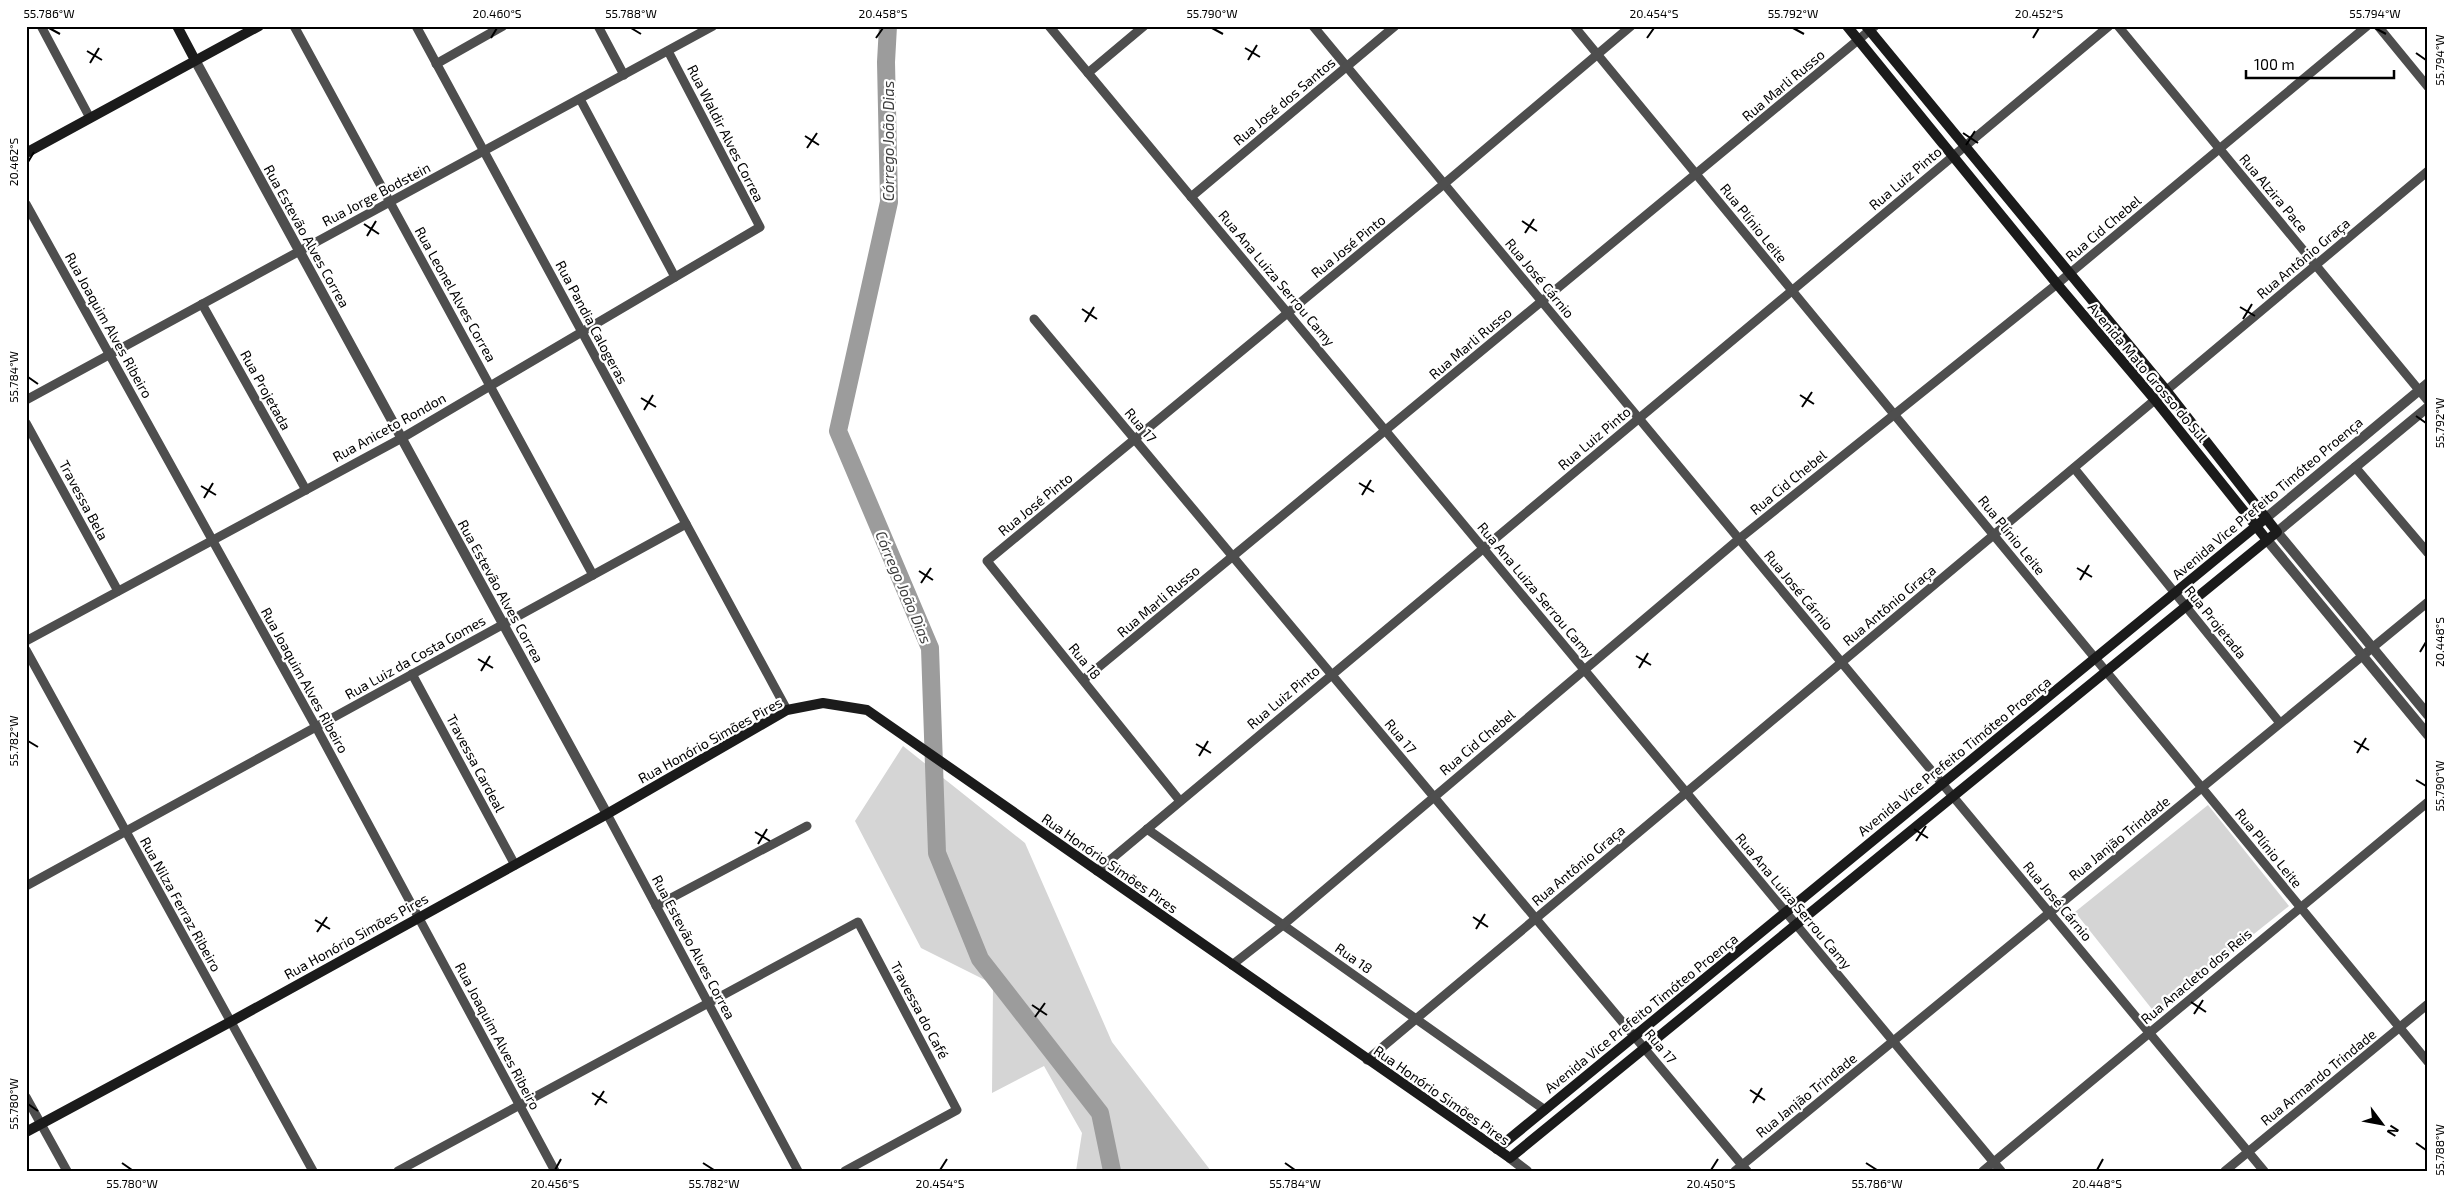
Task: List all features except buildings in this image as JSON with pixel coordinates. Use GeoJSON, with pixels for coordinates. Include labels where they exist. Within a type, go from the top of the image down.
{"type":"FeatureCollection","features":[{"type":"Feature","properties":{"kind":"main road","name":"Rua Estevão Alves Correa"},"geometry":{"type":"LineString","coordinates":[[176,26],[195,60]]}},
{"type":"Feature","properties":{"kind":"main road"},"geometry":{"type":"LineString","coordinates":[[26,154],[259,26]]}},
{"type":"Feature","properties":{"kind":"main road","name":"Avenida Mato Grosso do Sul"},"geometry":{"type":"LineString","coordinates":[[1847,26],[2057,284],[2155,400],[2267,540]]}},
{"type":"Feature","properties":{"kind":"main road","name":"Avenida Mato Grosso do Sul"},"geometry":{"type":"LineString","coordinates":[[1871,28],[2166,390],[2277,532]]}},
{"type":"Feature","properties":{"kind":"main road","name":"Avenida Vice Prefeito Timóteo Proença"},"geometry":{"type":"LineString","coordinates":[[1497,1149],[2266,518]]}},
{"type":"Feature","properties":{"kind":"main road","name":"Avenida Vice Prefeito Timóteo Proença"},"geometry":{"type":"LineString","coordinates":[[1510,1158],[2277,532]]}},
{"type":"Feature","properties":{"kind":"main road","name":"Rua Honório Simões Pires"},"geometry":{"type":"LineString","coordinates":[[26,1132],[232,1021],[607,814],[787,710],[823,703],[867,710],[1510,1158]]}},
{"type":"Feature","properties":{"kind":"street"},"geometry":{"type":"LineString","coordinates":[[42,26],[90,118]]}},
{"type":"Feature","properties":{"kind":"street","name":"Rua Leonel Alves Correa"},"geometry":{"type":"LineString","coordinates":[[294,26],[593,575]]}},
{"type":"Feature","properties":{"kind":"street","name":"Rua Pandia Calogeras"},"geometry":{"type":"LineString","coordinates":[[416,26],[787,710]]}},
{"type":"Feature","properties":{"kind":"street"},"geometry":{"type":"LineString","coordinates":[[436,64],[503,26]]}},
{"type":"Feature","properties":{"kind":"street"},"geometry":{"type":"LineString","coordinates":[[598,26],[624,75]]}},
{"type":"Feature","properties":{"kind":"street","name":"Rua Jorge Bodstein"},"geometry":{"type":"LineString","coordinates":[[26,400],[713,26]]}},
{"type":"Feature","properties":{"kind":"street","name":"Rua Ana Luiza Serrou Camy"},"geometry":{"type":"LineString","coordinates":[[1050,26],[2001,1171]]}},
{"type":"Feature","properties":{"kind":"street"},"geometry":{"type":"LineString","coordinates":[[1088,73],[1144,26]]}},
{"type":"Feature","properties":{"kind":"street","name":"Rua José Cárnio"},"geometry":{"type":"LineString","coordinates":[[1313,26],[2264,1171]]}},
{"type":"Feature","properties":{"kind":"street","name":"Rua José dos Santos"},"geometry":{"type":"LineString","coordinates":[[1191,197],[1394,26]]}},
{"type":"Feature","properties":{"kind":"street","name":"Rua Plínio Leite"},"geometry":{"type":"LineString","coordinates":[[1574,26],[2428,1062]]}},
{"type":"Feature","properties":{"kind":"street","name":"Rua José Pinto"},"geometry":{"type":"LineString","coordinates":[[987,561],[1444,184],[1631,26]]}},
{"type":"Feature","properties":{"kind":"street","name":"Rua Luiz Pinto"},"geometry":{"type":"LineString","coordinates":[[1097,871],[2109,26]]}},
{"type":"Feature","properties":{"kind":"street","name":"Rua Alzira Pace"},"geometry":{"type":"LineString","coordinates":[[2118,26],[2428,401]]}},
{"type":"Feature","properties":{"kind":"street","name":"Rua Cid Chebel"},"geometry":{"type":"LineString","coordinates":[[1232,965],[1283,925],[1739,539],[2057,284],[2367,26]]}},
{"type":"Feature","properties":{"kind":"street"},"geometry":{"type":"LineString","coordinates":[[2378,26],[2428,87]]}},
{"type":"Feature","properties":{"kind":"street","name":"Rua Marli Russo"},"geometry":{"type":"LineString","coordinates":[[1083,680],[1871,28]]}},
{"type":"Feature","properties":{"kind":"street","name":"Rua Waldir Alves Correa"},"geometry":{"type":"LineString","coordinates":[[668,51],[760,227]]}},
{"type":"Feature","properties":{"kind":"street","name":"Rua Estevão Alves Correa"},"geometry":{"type":"LineString","coordinates":[[195,60],[504,624],[798,1171]]}},
{"type":"Feature","properties":{"kind":"street"},"geometry":{"type":"LineString","coordinates":[[580,99],[675,277]]}},
{"type":"Feature","properties":{"kind":"street","name":"Rua Antônio Graça"},"geometry":{"type":"LineString","coordinates":[[1367,1060],[2428,172]]}},
{"type":"Feature","properties":{"kind":"street","name":"Rua Joaquim Alves Ribeiro"},"geometry":{"type":"LineString","coordinates":[[26,204],[316,727],[555,1171]]}},
{"type":"Feature","properties":{"kind":"street","name":"Rua Aniceto Rondon"},"geometry":{"type":"LineString","coordinates":[[26,641],[402,438],[760,227]]}},
{"type":"Feature","properties":{"kind":"street","name":"Rua Projetada"},"geometry":{"type":"LineString","coordinates":[[202,304],[306,490]]}},
{"type":"Feature","properties":{"kind":"street","name":"Rua 17"},"geometry":{"type":"LineString","coordinates":[[1034,319],[1645,1048],[1741,1169]]}},
{"type":"Feature","properties":{"kind":"street","name":"Avenida Vice Prefeito Timóteo Proença"},"geometry":{"type":"LineString","coordinates":[[2266,518],[2428,383]]}},
{"type":"Feature","properties":{"kind":"street","name":"Avenida Vice Prefeito Timóteo Proença"},"geometry":{"type":"LineString","coordinates":[[2277,532],[2428,407]]}},
{"type":"Feature","properties":{"kind":"street","name":"Travessa Bela"},"geometry":{"type":"LineString","coordinates":[[26,422],[118,592]]}},
{"type":"Feature","properties":{"kind":"street"},"geometry":{"type":"LineString","coordinates":[[2355,467],[2428,553]]}},
{"type":"Feature","properties":{"kind":"street","name":"Rua Projetada"},"geometry":{"type":"LineString","coordinates":[[2074,468],[2280,723]]}},
{"type":"Feature","properties":{"kind":"street","name":"Rua Luiz da Costa Gomes"},"geometry":{"type":"LineString","coordinates":[[26,886],[686,524]]}},
{"type":"Feature","properties":{"kind":"street","name":"Avenida Mato Grosso do Sul"},"geometry":{"type":"LineString","coordinates":[[2277,532],[2428,715]]}},
{"type":"Feature","properties":{"kind":"street","name":"Avenida Mato Grosso do Sul"},"geometry":{"type":"LineString","coordinates":[[2267,540],[2428,734]]}},
{"type":"Feature","properties":{"kind":"street","name":"Rua 18"},"geometry":{"type":"LineString","coordinates":[[987,561],[1180,801]]}},
{"type":"Feature","properties":{"kind":"street","name":"Rua Janjão Trindade"},"geometry":{"type":"LineString","coordinates":[[1741,1169],[1893,1041],[2428,602]]}},
{"type":"Feature","properties":{"kind":"street","name":"Rua Nilza Ferraz Ribeiro"},"geometry":{"type":"LineString","coordinates":[[26,650],[313,1171]]}},
{"type":"Feature","properties":{"kind":"street","name":"Travessa Cardeal"},"geometry":{"type":"LineString","coordinates":[[412,674],[515,865]]}},
{"type":"Feature","properties":{"kind":"street","name":"Rua Anacleto dos Reis"},"geometry":{"type":"LineString","coordinates":[[1983,1171],[2428,802]]}},
{"type":"Feature","properties":{"kind":"street"},"geometry":{"type":"LineString","coordinates":[[656,906],[807,826]]}},
{"type":"Feature","properties":{"kind":"street","name":"Rua 18"},"geometry":{"type":"LineString","coordinates":[[1147,829],[1545,1110]]}},
{"type":"Feature","properties":{"kind":"street","name":"Travessa do Café"},"geometry":{"type":"LineString","coordinates":[[708,1003],[858,922],[957,1110],[845,1171]]}},
{"type":"Feature","properties":{"kind":"street"},"geometry":{"type":"LineString","coordinates":[[398,1171],[708,1003]]}},
{"type":"Feature","properties":{"kind":"street","name":"Rua Armando Trindade"},"geometry":{"type":"LineString","coordinates":[[2225,1171],[2428,1004]]}},
{"type":"Feature","properties":{"kind":"street"},"geometry":{"type":"LineString","coordinates":[[26,1097],[67,1171]]}},
{"type":"Feature","properties":{"kind":"street","name":"Rua Honório Simões Pires"},"geometry":{"type":"LineString","coordinates":[[1510,1158],[1527,1171]]}},
{"type":"Feature","properties":{"kind":"shaded area"},"geometry":{"type":"Polygon","coordinates":[[[903,746],[1025,843],[1112,1042],[1211,1171],[1076,1171],[1082,1133],[1044,1066],[992,1093],[993,984],[921,948],[855,821],[903,746]]]}},
{"type":"Feature","properties":{"kind":"shaded area"},"geometry":{"type":"Polygon","coordinates":[[[2208,805],[2289,906],[2155,1013],[2075,912],[2208,805]]]}},
{"type":"Feature","properties":{"kind":"waterway","name":"Córrego João Dias"},"geometry":{"type":"LineString","coordinates":[[888,26],[886,62],[889,202],[838,431],[930,648],[937,853],[980,959],[1100,1113],[1112,1171]]}}]}
